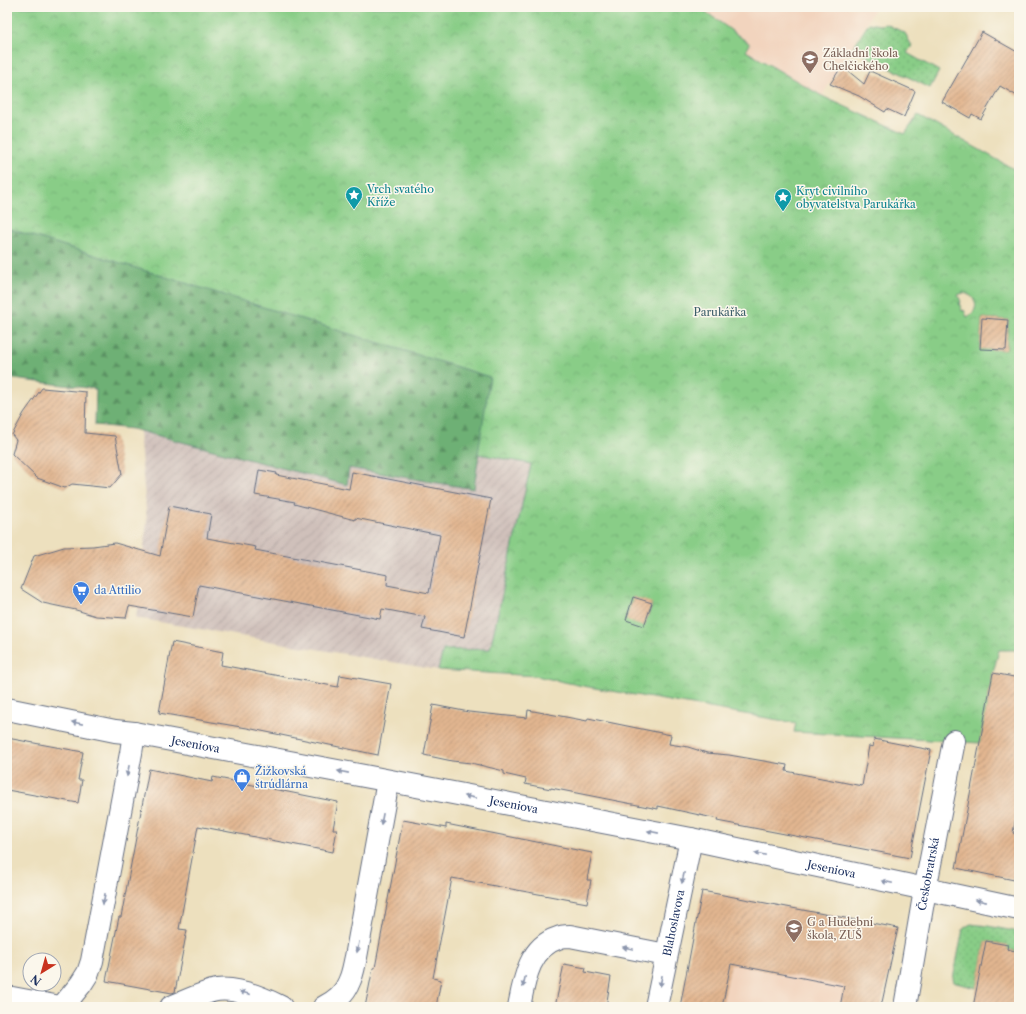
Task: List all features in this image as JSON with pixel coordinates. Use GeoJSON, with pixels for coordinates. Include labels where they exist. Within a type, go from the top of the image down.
{"type":"FeatureCollection","features":[{"type":"Feature","properties":{"kind":"street","name":"Jeseniova"},"geometry":{"type":"LineString","coordinates":[[7,709],[115,731],[134,733],[691,839],[1019,909]]}},
{"type":"Feature","properties":{"kind":"street"},"geometry":{"type":"LineString","coordinates":[[7,997],[61,1007],[81,984],[88,973],[92,961],[134,733]]}},
{"type":"Feature","properties":{"kind":"street","name":"Českobratrská"},"geometry":{"type":"LineString","coordinates":[[905,1007],[925,890],[954,741]]}},
{"type":"Feature","properties":{"kind":"street"},"geometry":{"type":"LineString","coordinates":[[324,1007],[342,994],[349,983],[356,957],[388,781]]}},
{"type":"Feature","properties":{"kind":"street","name":"Blahoslavova"},"geometry":{"type":"LineString","coordinates":[[656,1007],[691,839]]}},
{"type":"Feature","properties":{"kind":"street"},"geometry":{"type":"LineString","coordinates":[[519,1007],[525,978],[534,957],[544,945],[558,938],[570,936],[666,955]]}},
{"type":"Feature","properties":{"kind":"street"},"geometry":{"type":"LineString","coordinates":[[171,1007],[213,990],[229,990],[259,997],[281,1007]]}},
{"type":"Feature","properties":{"kind":"shaded area","name":"Základní škola Chelčického"},"geometry":{"type":"Polygon","coordinates":[[[699,7],[876,7],[822,96],[746,51],[750,44],[699,7]]]}},
{"type":"Feature","properties":{"kind":"shaded area"},"geometry":{"type":"Polygon","coordinates":[[[124,264],[531,464],[490,649],[444,650],[438,670],[136,618],[147,521],[124,264]]]}},
{"type":"Feature","properties":{"kind":"shaded area","name":"G a Hudební škola, ZUŠ"},"geometry":{"type":"Polygon","coordinates":[[[702,891],[898,928],[881,1007],[680,1007],[702,891]]]}},
{"type":"Feature","properties":{"kind":"green space","name":"Parukářka"},"geometry":{"type":"Polygon","coordinates":[[[7,7],[699,7],[750,44],[746,51],[822,96],[905,134],[918,115],[1019,172],[1019,650],[999,650],[993,673],[980,743],[794,732],[796,723],[583,686],[536,676],[438,670],[443,650],[490,649],[531,464],[478,454],[490,377],[7,228],[7,7]],[[963,293],[958,295],[961,302],[959,303],[962,311],[964,310],[967,317],[974,311],[976,304],[972,297],[963,293]],[[982,318],[980,349],[1006,350],[1008,320],[982,318]],[[633,597],[626,619],[644,626],[652,604],[633,597]]]}},
{"type":"Feature","properties":{"kind":"green space"},"geometry":{"type":"Polygon","coordinates":[[[869,23],[880,25],[886,24],[905,33],[912,46],[907,53],[939,71],[930,88],[852,49],[869,23]]]}},
{"type":"Feature","properties":{"kind":"green space"},"geometry":{"type":"Polygon","coordinates":[[[7,228],[490,377],[474,489],[349,468],[347,485],[132,429],[95,425],[96,389],[14,379],[7,376],[7,228]]]}},
{"type":"Feature","properties":{"kind":"green space"},"geometry":{"type":"Polygon","coordinates":[[[971,924],[1019,932],[1019,952],[1007,949],[1007,945],[986,941],[977,988],[956,983],[953,979],[963,929],[971,924]]]}},
{"type":"Feature","properties":{"kind":"building"},"geometry":{"type":"Polygon","coordinates":[[[982,32],[1019,53],[1019,97],[1000,86],[981,119],[972,114],[970,118],[942,102],[982,32]]]}},
{"type":"Feature","properties":{"kind":"building"},"geometry":{"type":"Polygon","coordinates":[[[842,66],[864,84],[870,71],[915,91],[904,117],[887,109],[885,112],[859,96],[830,84],[842,66]]]}},
{"type":"Feature","properties":{"kind":"building"},"geometry":{"type":"Polygon","coordinates":[[[982,318],[1008,320],[1006,350],[980,349],[982,318]]]}},
{"type":"Feature","properties":{"kind":"building"},"geometry":{"type":"Polygon","coordinates":[[[42,388],[86,392],[85,433],[115,436],[122,474],[110,488],[72,484],[65,488],[37,478],[12,454],[16,440],[12,435],[24,413],[42,388]]]}},
{"type":"Feature","properties":{"kind":"building"},"geometry":{"type":"Polygon","coordinates":[[[259,470],[277,473],[276,475],[349,489],[352,472],[491,499],[464,637],[422,629],[425,617],[382,609],[380,619],[199,585],[193,617],[129,606],[126,618],[96,616],[43,603],[21,589],[34,556],[64,547],[93,546],[115,543],[160,556],[169,506],[211,514],[207,538],[256,547],[255,550],[388,575],[387,585],[429,593],[440,535],[355,518],[355,520],[294,504],[295,502],[255,495],[259,470]]]}},
{"type":"Feature","properties":{"kind":"building"},"geometry":{"type":"Polygon","coordinates":[[[633,597],[652,603],[644,626],[626,620],[633,597]]]}},
{"type":"Feature","properties":{"kind":"building"},"geometry":{"type":"Polygon","coordinates":[[[172,642],[223,652],[221,665],[338,687],[340,675],[391,684],[378,755],[247,728],[159,713],[172,642]]]}},
{"type":"Feature","properties":{"kind":"building"},"geometry":{"type":"Polygon","coordinates":[[[993,673],[1019,678],[1019,801],[1013,833],[1019,835],[1019,881],[956,868],[993,673]]]}},
{"type":"Feature","properties":{"kind":"building"},"geometry":{"type":"Polygon","coordinates":[[[433,705],[469,712],[527,718],[528,710],[587,721],[588,718],[671,735],[669,744],[688,747],[707,753],[729,755],[787,765],[786,771],[862,786],[869,746],[873,747],[874,739],[931,750],[910,858],[717,821],[718,819],[658,806],[658,809],[525,784],[526,779],[504,774],[504,771],[471,763],[452,761],[424,755],[433,705]]]}},
{"type":"Feature","properties":{"kind":"building"},"geometry":{"type":"Polygon","coordinates":[[[7,738],[83,752],[78,780],[82,780],[78,803],[7,790],[7,738]]]}},
{"type":"Feature","properties":{"kind":"building"},"geometry":{"type":"Polygon","coordinates":[[[149,769],[212,782],[213,777],[338,802],[333,829],[337,829],[333,852],[198,826],[179,929],[187,930],[175,992],[172,993],[106,981],[119,917],[121,917],[149,769]]]}},
{"type":"Feature","properties":{"kind":"building"},"geometry":{"type":"Polygon","coordinates":[[[403,820],[446,828],[446,824],[592,853],[587,880],[591,880],[587,903],[452,878],[433,978],[441,980],[436,1007],[365,1007],[373,968],[375,968],[403,820]]]}},
{"type":"Feature","properties":{"kind":"building","name":"G a Hudební škola, ZUŠ"},"geometry":{"type":"Polygon","coordinates":[[[702,891],[898,928],[881,1007],[840,1007],[844,986],[731,964],[722,1007],[680,1007],[702,891]]]}},
{"type":"Feature","properties":{"kind":"building"},"geometry":{"type":"Polygon","coordinates":[[[986,941],[1008,945],[1007,949],[1019,952],[1019,1007],[973,1007],[986,941]]]}},
{"type":"Feature","properties":{"kind":"building"},"geometry":{"type":"Polygon","coordinates":[[[564,964],[586,968],[585,972],[611,977],[606,1007],[555,1007],[564,964]]]}},
{"type":"Feature","properties":{"kind":"place","name":"Základní škola Chelčického"},"geometry":{"type":"Point","coordinates":[810,74]}},
{"type":"Feature","properties":{"kind":"place","name":"Vrch svatého Kříže"},"geometry":{"type":"Point","coordinates":[354,210]}},
{"type":"Feature","properties":{"kind":"place","name":"Kryt civilního obyvatelstva Parukářka"},"geometry":{"type":"Point","coordinates":[783,212]}},
{"type":"Feature","properties":{"kind":"place","name":"da Attilio"},"geometry":{"type":"Point","coordinates":[81,605]}},
{"type":"Feature","properties":{"kind":"place","name":"Žižkovská štrúdlárna"},"geometry":{"type":"Point","coordinates":[242,792]}},
{"type":"Feature","properties":{"kind":"place","name":"G a Hudební škola, ZUŠ"},"geometry":{"type":"Point","coordinates":[794,943]}}]}
